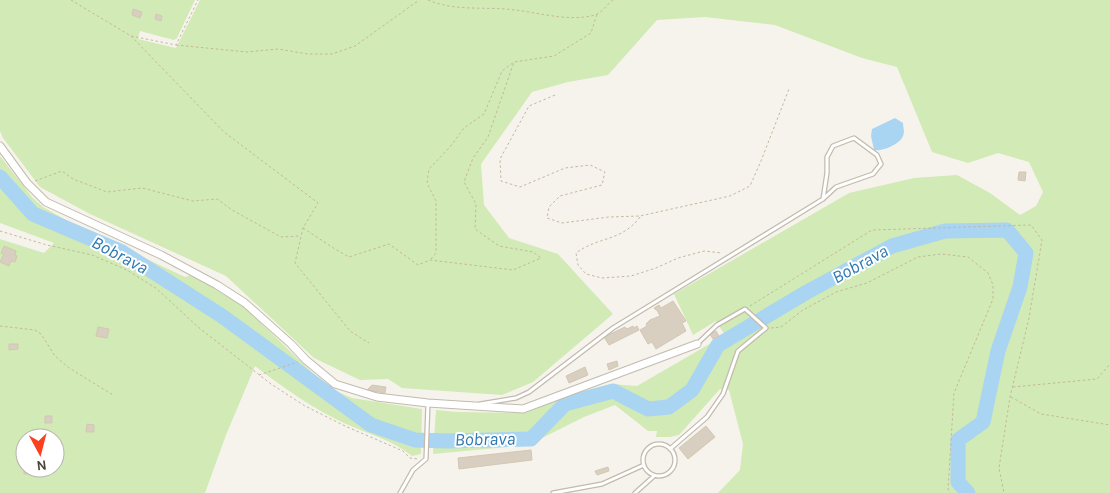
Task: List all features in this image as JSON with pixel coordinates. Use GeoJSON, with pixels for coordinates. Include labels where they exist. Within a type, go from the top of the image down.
{"type":"FeatureCollection","features":[{"type":"Feature","properties":{"kind":"street"},"geometry":{"type":"LineString","coordinates":[[0,146],[27,183],[46,202],[161,255],[217,285],[245,303],[306,360],[335,384],[377,397],[428,403],[523,409],[697,344]]}},
{"type":"Feature","properties":{"kind":"lane"},"geometry":{"type":"LineString","coordinates":[[470,406],[516,398],[529,392],[613,328],[823,199],[836,187],[873,174],[881,164],[877,155],[854,138],[833,146],[827,158],[823,199]]}},
{"type":"Feature","properties":{"kind":"lane"},"geometry":{"type":"LineString","coordinates":[[670,449],[707,418],[723,394],[738,351],[764,327],[745,309],[717,325],[697,344]]}},
{"type":"Feature","properties":{"kind":"lane"},"geometry":{"type":"LineString","coordinates":[[400,493],[413,470],[426,459],[428,403]]}},
{"type":"Feature","properties":{"kind":"lane"},"geometry":{"type":"LineString","coordinates":[[635,493],[654,476],[666,475],[674,468],[675,459],[670,449],[661,445],[651,447],[645,454],[644,465],[654,476]]}},
{"type":"Feature","properties":{"kind":"lane"},"geometry":{"type":"LineString","coordinates":[[553,493],[602,484],[644,465]]}},
{"type":"Feature","properties":{"kind":"path"},"geometry":{"type":"LineString","coordinates":[[72,0],[131,36],[224,132],[318,203],[303,228],[295,263],[350,332],[369,343]]}},
{"type":"Feature","properties":{"kind":"path"},"geometry":{"type":"LineString","coordinates":[[176,44],[198,0]]}},
{"type":"Feature","properties":{"kind":"path"},"geometry":{"type":"LineString","coordinates":[[131,36],[176,44],[247,52],[278,49],[308,54],[332,54],[356,46],[419,0]]}},
{"type":"Feature","properties":{"kind":"path"},"geometry":{"type":"LineString","coordinates":[[428,0],[440,5],[514,10],[567,18],[597,14]]}},
{"type":"Feature","properties":{"kind":"path"},"geometry":{"type":"LineString","coordinates":[[303,228],[349,256],[389,244],[418,265],[430,260],[436,253],[436,201],[427,184],[429,169],[450,147],[464,128],[484,114],[502,71],[514,62],[554,56],[591,33],[597,14],[613,0]]}},
{"type":"Feature","properties":{"kind":"path"},"geometry":{"type":"LineString","coordinates":[[430,260],[513,270],[541,258],[532,252],[499,246],[475,229],[476,204],[464,182],[473,158],[488,137],[514,62]]}},
{"type":"Feature","properties":{"kind":"path"},"geometry":{"type":"LineString","coordinates":[[555,95],[529,106],[500,159],[500,182],[520,187],[565,168],[590,165],[605,172],[602,185],[560,196],[549,207],[547,218],[562,223],[608,217],[640,216],[730,196],[750,186],[789,89]]}},
{"type":"Feature","properties":{"kind":"path"},"geometry":{"type":"LineString","coordinates":[[27,183],[62,172],[73,179],[107,192],[142,188],[193,202],[217,199],[232,210],[281,236],[300,236]]}},
{"type":"Feature","properties":{"kind":"path"},"geometry":{"type":"LineString","coordinates":[[640,216],[631,228],[619,235],[588,244],[576,253],[578,265],[586,274],[602,278],[631,276],[678,258],[704,251],[731,255]]}},
{"type":"Feature","properties":{"kind":"path"},"geometry":{"type":"LineString","coordinates":[[745,309],[872,230],[1031,224],[1042,240],[1029,318],[1010,397],[999,468],[1004,493]]}},
{"type":"Feature","properties":{"kind":"path"},"geometry":{"type":"LineString","coordinates":[[0,231],[47,245],[92,255],[127,270],[157,289],[198,327],[258,375],[305,406],[403,451],[410,458],[426,459]]}},
{"type":"Feature","properties":{"kind":"path"},"geometry":{"type":"LineString","coordinates":[[764,327],[781,327],[803,310],[836,292],[867,283],[918,257],[941,254],[968,257],[988,273],[993,285],[993,299],[954,393],[948,489],[950,493]]}},
{"type":"Feature","properties":{"kind":"path"},"geometry":{"type":"LineString","coordinates":[[0,326],[35,330],[45,338],[56,356],[68,368],[113,395]]}},
{"type":"Feature","properties":{"kind":"path"},"geometry":{"type":"LineString","coordinates":[[258,375],[306,360]]}},
{"type":"Feature","properties":{"kind":"path"},"geometry":{"type":"LineString","coordinates":[[1012,387],[1097,379],[1110,364]]}},
{"type":"Feature","properties":{"kind":"path"},"geometry":{"type":"LineString","coordinates":[[1010,397],[1041,414],[1110,425]]}},
{"type":"Feature","properties":{"kind":"green space"},"geometry":{"type":"Polygon","coordinates":[[[0,0],[195,0],[177,38],[174,40],[140,31],[138,39],[176,48],[200,0],[1110,0],[1110,493],[718,493],[740,470],[743,444],[729,390],[720,389],[679,435],[656,437],[657,431],[648,431],[615,405],[584,417],[528,445],[433,454],[436,410],[526,413],[569,395],[612,384],[637,386],[725,335],[716,321],[693,335],[674,294],[849,193],[914,178],[957,175],[990,193],[1020,215],[1036,206],[1043,192],[1029,162],[998,153],[968,163],[932,152],[897,67],[862,58],[775,25],[705,17],[657,20],[608,75],[568,82],[532,92],[481,164],[484,205],[509,238],[558,254],[613,314],[533,382],[502,395],[402,388],[388,379],[360,380],[314,358],[226,276],[90,214],[40,187],[3,138],[0,131],[0,0]]]}},
{"type":"Feature","properties":{"kind":"green space"},"geometry":{"type":"Polygon","coordinates":[[[0,156],[32,197],[43,207],[75,225],[185,277],[191,275],[242,305],[331,389],[352,398],[422,409],[421,454],[412,456],[389,441],[354,428],[322,412],[255,366],[226,435],[205,493],[0,493],[0,239],[44,253],[54,243],[0,223],[0,156]]]}},
{"type":"Feature","properties":{"kind":"water"},"geometry":{"type":"Polygon","coordinates":[[[895,118],[903,123],[903,136],[890,147],[874,150],[871,136],[872,129],[895,118]]]}},
{"type":"Feature","properties":{"kind":"building"},"geometry":{"type":"Polygon","coordinates":[[[133,9],[142,12],[140,18],[132,15],[133,9]]]}},
{"type":"Feature","properties":{"kind":"building"},"geometry":{"type":"Polygon","coordinates":[[[156,14],[162,16],[161,21],[155,19],[156,14]]]}},
{"type":"Feature","properties":{"kind":"building"},"geometry":{"type":"Polygon","coordinates":[[[1019,172],[1026,172],[1025,181],[1018,180],[1019,172]]]}},
{"type":"Feature","properties":{"kind":"building"},"geometry":{"type":"Polygon","coordinates":[[[4,246],[16,251],[15,262],[11,261],[9,266],[0,262],[4,254],[1,253],[4,246]]]}},
{"type":"Feature","properties":{"kind":"building"},"geometry":{"type":"Polygon","coordinates":[[[673,301],[686,321],[682,323],[686,331],[656,349],[652,342],[648,344],[640,330],[647,326],[646,324],[650,320],[660,316],[654,308],[659,305],[661,308],[673,301]]]}},
{"type":"Feature","properties":{"kind":"building"},"geometry":{"type":"Polygon","coordinates":[[[633,326],[634,328],[637,326],[639,330],[609,345],[604,337],[625,327],[627,329],[633,326]]]}},
{"type":"Feature","properties":{"kind":"building"},"geometry":{"type":"Polygon","coordinates":[[[98,327],[109,329],[107,338],[96,336],[98,327]]]}},
{"type":"Feature","properties":{"kind":"building"},"geometry":{"type":"Polygon","coordinates":[[[716,331],[719,336],[713,339],[710,334],[716,331]]]}},
{"type":"Feature","properties":{"kind":"building"},"geometry":{"type":"Polygon","coordinates":[[[9,344],[18,344],[18,349],[9,350],[9,344]]]}},
{"type":"Feature","properties":{"kind":"building"},"geometry":{"type":"Polygon","coordinates":[[[617,361],[618,366],[609,370],[607,364],[617,361]]]}},
{"type":"Feature","properties":{"kind":"building"},"geometry":{"type":"Polygon","coordinates":[[[585,367],[588,375],[569,383],[566,376],[585,367]]]}},
{"type":"Feature","properties":{"kind":"building"},"geometry":{"type":"Polygon","coordinates":[[[372,385],[386,387],[385,393],[367,390],[372,385]]]}},
{"type":"Feature","properties":{"kind":"building"},"geometry":{"type":"Polygon","coordinates":[[[45,416],[52,416],[52,423],[45,423],[45,416]]]}},
{"type":"Feature","properties":{"kind":"building"},"geometry":{"type":"Polygon","coordinates":[[[87,424],[94,425],[94,432],[86,432],[87,424]]]}},
{"type":"Feature","properties":{"kind":"building"},"geometry":{"type":"Polygon","coordinates":[[[706,426],[715,437],[688,459],[679,448],[706,426]]]}},
{"type":"Feature","properties":{"kind":"building"},"geometry":{"type":"Polygon","coordinates":[[[531,450],[532,460],[459,469],[458,458],[531,450]]]}},
{"type":"Feature","properties":{"kind":"building"},"geometry":{"type":"Polygon","coordinates":[[[608,467],[609,471],[597,475],[595,471],[608,467]]]}},
{"type":"Feature","properties":{"kind":"waterway","name":"Bobrava"},"geometry":{"type":"LineString","coordinates":[[0,177],[33,214],[122,252],[222,316],[371,425],[415,440],[531,439],[565,404],[613,391],[648,409],[669,407],[692,390],[718,345],[807,292],[892,246],[945,231],[1007,230],[1026,253],[1020,287],[998,351],[983,422],[958,440],[958,482],[968,493]]}}]}
